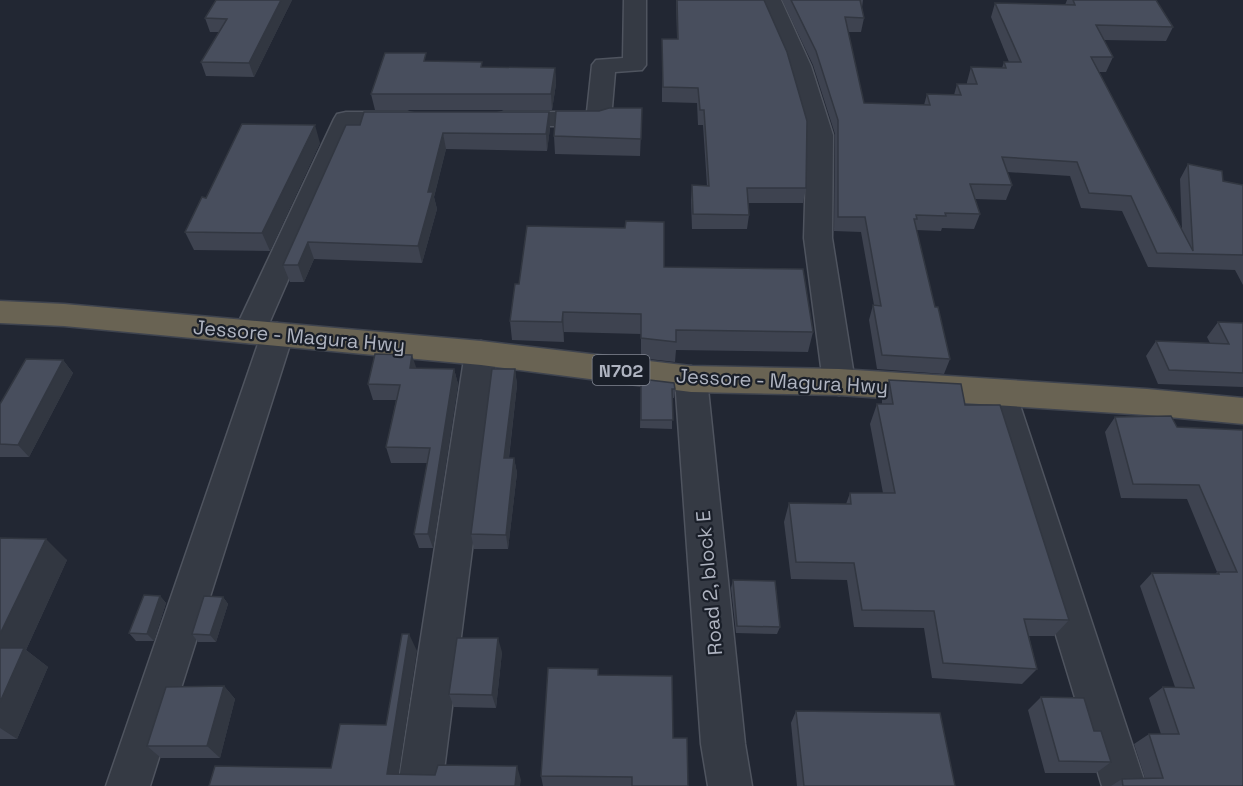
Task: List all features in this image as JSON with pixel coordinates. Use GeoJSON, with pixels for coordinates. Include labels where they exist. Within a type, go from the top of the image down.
{"type":"FeatureCollection","features":[{"type":"Feature","properties":{"kind":"highway","name":"Jessore - Magura Hwy"},"geometry":{"type":"LineString","coordinates":[[0,312],[64,315],[481,353],[691,379],[839,382],[1243,411]]}},
{"type":"Feature","properties":{"kind":"street"},"geometry":{"type":"LineString","coordinates":[[484,119],[599,119],[604,65],[634,65],[635,0]]}},
{"type":"Feature","properties":{"kind":"street"},"geometry":{"type":"LineString","coordinates":[[770,0],[799,66],[820,135],[818,238],[839,382]]}},
{"type":"Feature","properties":{"kind":"street"},"geometry":{"type":"LineString","coordinates":[[128,786],[263,333],[346,120],[427,119]]}},
{"type":"Feature","properties":{"kind":"street"},"geometry":{"type":"LineString","coordinates":[[420,786],[481,353]]}},
{"type":"Feature","properties":{"kind":"street","name":"Road 2, block E"},"geometry":{"type":"LineString","coordinates":[[691,379],[723,744],[730,786]]}},
{"type":"Feature","properties":{"kind":"street"},"geometry":{"type":"LineString","coordinates":[[999,393],[1124,786]]}},
{"type":"Feature","properties":{"kind":"building"},"geometry":{"type":"Polygon","coordinates":[[[216,0],[281,0],[249,63],[201,62],[227,19],[205,18],[216,0]]]}},
{"type":"Feature","properties":{"kind":"building"},"geometry":{"type":"Polygon","coordinates":[[[677,0],[764,0],[787,52],[807,121],[806,188],[747,188],[749,215],[693,214],[692,185],[709,186],[704,110],[700,110],[698,88],[663,87],[662,39],[678,39],[677,0]]]}},
{"type":"Feature","properties":{"kind":"building"},"geometry":{"type":"Polygon","coordinates":[[[791,0],[860,0],[864,18],[845,17],[864,103],[930,105],[927,94],[961,95],[957,84],[977,84],[971,67],[1006,68],[1004,62],[1021,62],[995,3],[1075,5],[1073,0],[1156,0],[1173,27],[1096,25],[1113,57],[1091,57],[1193,251],[1188,164],[1222,171],[1223,181],[1243,185],[1243,255],[1157,253],[1131,196],[1089,193],[1077,162],[1002,157],[1012,185],[970,184],[980,214],[916,215],[917,219],[914,219],[950,359],[882,355],[873,305],[881,306],[865,217],[838,217],[838,120],[816,51],[791,0]]]}},
{"type":"Feature","properties":{"kind":"building"},"geometry":{"type":"Polygon","coordinates":[[[385,53],[426,53],[424,61],[482,62],[481,67],[555,68],[551,94],[371,94],[385,53]]]}},
{"type":"Feature","properties":{"kind":"building"},"geometry":{"type":"Polygon","coordinates":[[[609,108],[642,108],[641,139],[554,136],[556,111],[599,111],[609,108]]]}},
{"type":"Feature","properties":{"kind":"building"},"geometry":{"type":"Polygon","coordinates":[[[364,112],[549,112],[546,134],[443,133],[428,192],[433,192],[418,246],[308,242],[298,265],[283,265],[346,125],[360,125],[364,112]]]}},
{"type":"Feature","properties":{"kind":"building"},"geometry":{"type":"Polygon","coordinates":[[[242,124],[315,125],[262,233],[185,232],[202,197],[206,198],[242,124]]]}},
{"type":"Feature","properties":{"kind":"building"},"geometry":{"type":"Polygon","coordinates":[[[626,221],[664,222],[664,267],[803,269],[813,332],[676,330],[676,342],[641,338],[641,314],[563,312],[562,322],[510,321],[515,284],[519,284],[527,226],[625,228],[626,221]]]}},
{"type":"Feature","properties":{"kind":"building"},"geometry":{"type":"Polygon","coordinates":[[[1218,322],[1243,323],[1243,373],[1169,370],[1156,341],[1229,344],[1218,322]]]}},
{"type":"Feature","properties":{"kind":"building"},"geometry":{"type":"Polygon","coordinates":[[[375,354],[412,355],[410,368],[454,369],[428,534],[414,534],[430,448],[386,447],[400,385],[368,384],[375,354]]]}},
{"type":"Feature","properties":{"kind":"building"},"geometry":{"type":"Polygon","coordinates":[[[26,359],[63,360],[18,445],[0,444],[0,404],[26,359]]]}},
{"type":"Feature","properties":{"kind":"building"},"geometry":{"type":"Polygon","coordinates":[[[492,369],[515,369],[504,458],[514,458],[506,535],[471,534],[492,369]]]}},
{"type":"Feature","properties":{"kind":"building"},"geometry":{"type":"Polygon","coordinates":[[[641,379],[674,383],[675,389],[672,389],[673,420],[641,420],[641,379]]]}},
{"type":"Feature","properties":{"kind":"building"},"geometry":{"type":"Polygon","coordinates":[[[889,380],[961,384],[965,405],[1000,405],[1069,620],[1024,619],[1037,669],[943,663],[934,611],[862,610],[854,563],[796,562],[789,503],[851,504],[850,493],[895,493],[877,404],[893,404],[889,380]]]}},
{"type":"Feature","properties":{"kind":"building"},"geometry":{"type":"Polygon","coordinates":[[[1171,416],[1177,427],[1243,430],[1243,786],[1123,786],[1122,779],[1163,778],[1149,734],[1179,734],[1163,687],[1194,688],[1152,573],[1237,572],[1199,485],[1133,484],[1115,417],[1171,416]]]}},
{"type":"Feature","properties":{"kind":"building"},"geometry":{"type":"Polygon","coordinates":[[[0,538],[46,539],[0,634],[0,538]]]}},
{"type":"Feature","properties":{"kind":"building"},"geometry":{"type":"Polygon","coordinates":[[[733,580],[775,581],[780,627],[737,626],[733,580]]]}},
{"type":"Feature","properties":{"kind":"building"},"geometry":{"type":"Polygon","coordinates":[[[144,595],[160,596],[147,634],[129,633],[144,595]]]}},
{"type":"Feature","properties":{"kind":"building"},"geometry":{"type":"Polygon","coordinates":[[[204,596],[223,597],[210,635],[192,634],[204,596]]]}},
{"type":"Feature","properties":{"kind":"building"},"geometry":{"type":"Polygon","coordinates":[[[402,634],[409,634],[387,774],[435,775],[438,765],[517,766],[515,786],[209,786],[215,766],[331,768],[340,724],[386,725],[402,634]]]}},
{"type":"Feature","properties":{"kind":"building"},"geometry":{"type":"Polygon","coordinates":[[[457,638],[498,638],[492,695],[449,694],[457,638]]]}},
{"type":"Feature","properties":{"kind":"building"},"geometry":{"type":"Polygon","coordinates":[[[0,648],[24,648],[0,702],[0,648]]]}},
{"type":"Feature","properties":{"kind":"building"},"geometry":{"type":"Polygon","coordinates":[[[548,668],[598,669],[598,675],[672,676],[673,738],[687,738],[688,786],[632,786],[632,777],[541,776],[548,668]]]}},
{"type":"Feature","properties":{"kind":"building"},"geometry":{"type":"Polygon","coordinates":[[[224,686],[207,746],[147,746],[166,687],[224,686]]]}},
{"type":"Feature","properties":{"kind":"building"},"geometry":{"type":"Polygon","coordinates":[[[1041,697],[1084,698],[1094,731],[1101,731],[1111,762],[1059,761],[1041,697]]]}},
{"type":"Feature","properties":{"kind":"building"},"geometry":{"type":"Polygon","coordinates":[[[796,711],[940,713],[955,786],[804,786],[796,711]]]}}]}
